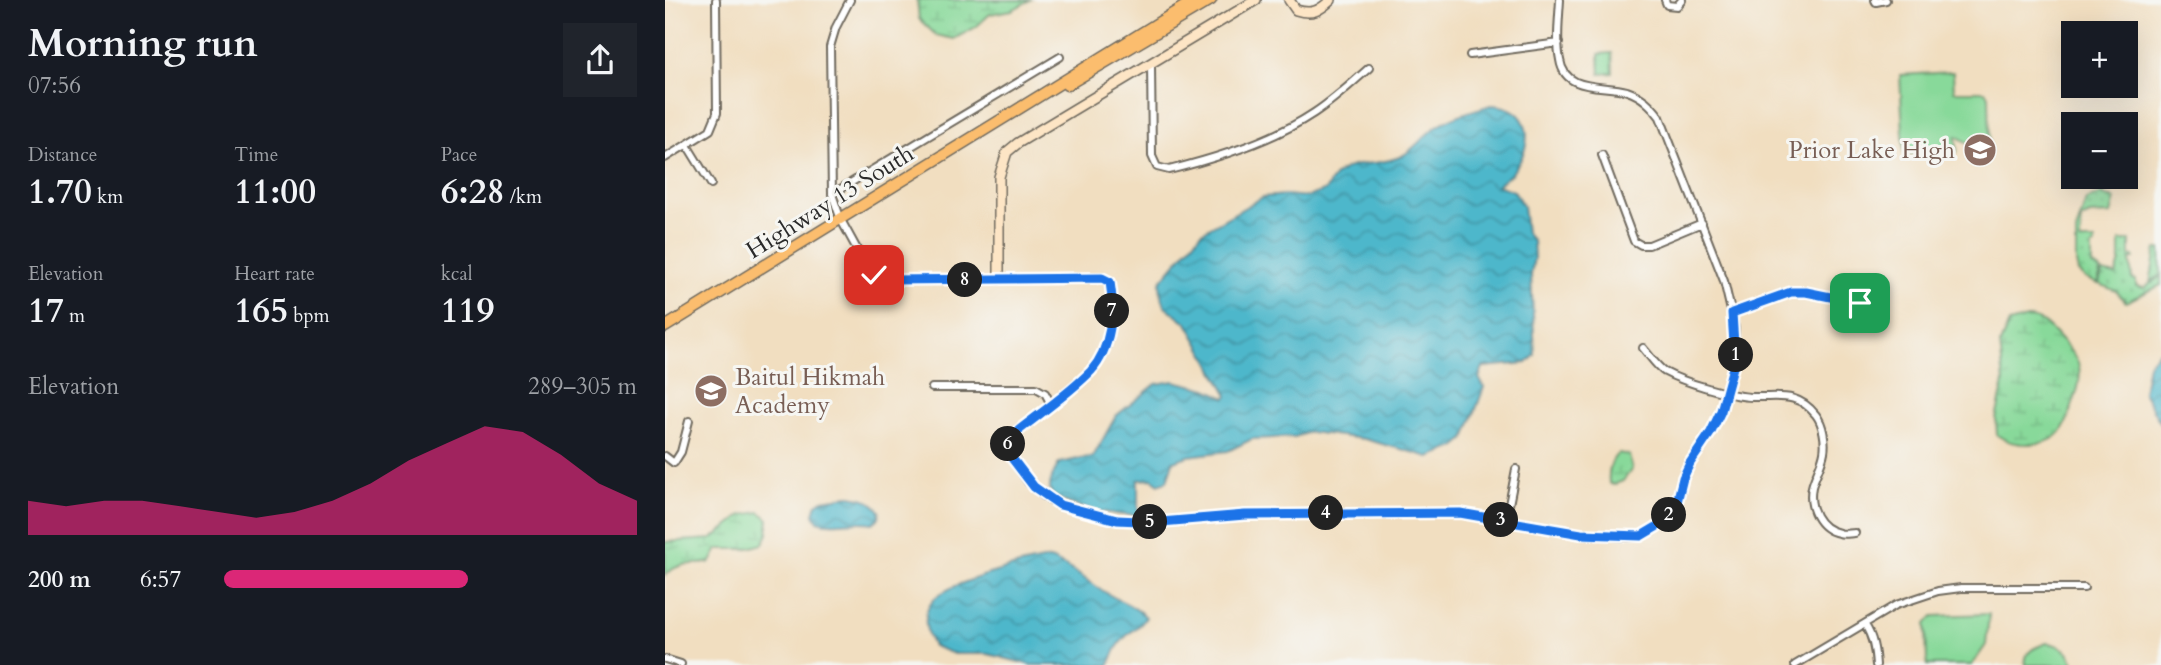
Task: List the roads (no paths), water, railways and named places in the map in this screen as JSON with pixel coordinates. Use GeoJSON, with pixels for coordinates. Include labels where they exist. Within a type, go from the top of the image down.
{"type":"FeatureCollection","features":[{"type":"Feature","properties":{"kind":"main road","name":"Highway 13 South"},"geometry":{"type":"LineString","coordinates":[[665,327],[1195,0]]}},
{"type":"Feature","properties":{"kind":"main road","name":"Highway 13 South"},"geometry":{"type":"LineString","coordinates":[[1017,111],[1054,93],[1211,0]]}},
{"type":"Feature","properties":{"kind":"street"},"geometry":{"type":"LineString","coordinates":[[665,158],[711,130],[717,113],[716,0]]}},
{"type":"Feature","properties":{"kind":"street"},"geometry":{"type":"LineString","coordinates":[[850,0],[836,27],[830,47],[832,194],[841,220],[874,275],[888,280],[1102,278],[1110,282],[1111,324],[1104,351],[1092,370],[1014,434],[1008,442],[1008,453],[1028,482],[1044,496],[1060,505],[1117,520],[1161,522],[1245,515],[1460,513],[1581,534],[1641,536],[1663,523],[1676,506],[1683,478],[1711,432],[1727,394],[1735,360],[1732,313],[1724,281],[1660,117],[1650,103],[1624,90],[1584,86],[1567,75],[1560,63],[1560,0]]}},
{"type":"Feature","properties":{"kind":"street"},"geometry":{"type":"LineString","coordinates":[[999,279],[999,177],[1007,152],[1256,0]]}},
{"type":"Feature","properties":{"kind":"street"},"geometry":{"type":"LineString","coordinates":[[1289,0],[1296,10],[1307,13],[1316,12],[1327,2]]}},
{"type":"Feature","properties":{"kind":"street"},"geometry":{"type":"LineString","coordinates":[[1665,0],[1667,5],[1677,6],[1682,0]]}},
{"type":"Feature","properties":{"kind":"street"},"geometry":{"type":"LineString","coordinates":[[1875,0],[1886,0]]}},
{"type":"Feature","properties":{"kind":"street"},"geometry":{"type":"LineString","coordinates":[[1470,55],[1559,43]]}},
{"type":"Feature","properties":{"kind":"street"},"geometry":{"type":"LineString","coordinates":[[832,194],[1061,57]]}},
{"type":"Feature","properties":{"kind":"street"},"geometry":{"type":"LineString","coordinates":[[1151,64],[1152,156],[1157,167],[1169,170],[1267,138],[1312,114],[1369,68]]}},
{"type":"Feature","properties":{"kind":"street"},"geometry":{"type":"LineString","coordinates":[[687,145],[711,184]]}},
{"type":"Feature","properties":{"kind":"street"},"geometry":{"type":"LineString","coordinates":[[1602,155],[1634,240],[1641,245],[1649,245],[1702,223]]}},
{"type":"Feature","properties":{"kind":"street"},"geometry":{"type":"LineString","coordinates":[[1732,313],[1791,292],[1806,292],[1860,303]]}},
{"type":"Feature","properties":{"kind":"street"},"geometry":{"type":"LineString","coordinates":[[1643,348],[1663,371],[1727,394],[1752,398],[1771,395],[1789,397],[1804,404],[1818,417],[1823,434],[1824,451],[1812,489],[1811,502],[1815,515],[1822,524],[1838,533],[1855,533]]}},
{"type":"Feature","properties":{"kind":"street"},"geometry":{"type":"LineString","coordinates":[[932,388],[1036,388],[1045,393],[1051,404]]}},
{"type":"Feature","properties":{"kind":"street"},"geometry":{"type":"LineString","coordinates":[[665,456],[674,463],[681,452],[689,421]]}},
{"type":"Feature","properties":{"kind":"street"},"geometry":{"type":"LineString","coordinates":[[1506,520],[1516,469]]}},
{"type":"Feature","properties":{"kind":"street"},"geometry":{"type":"LineString","coordinates":[[1795,665],[1896,605],[1938,590],[2084,588]]}},
{"type":"Feature","properties":{"kind":"street"},"geometry":{"type":"LineString","coordinates":[[1865,625],[1871,634],[1876,665]]}},
{"type":"Feature","properties":{"kind":"street"},"geometry":{"type":"LineString","coordinates":[[665,659],[681,664]]}},
{"type":"Feature","properties":{"kind":"water"},"geometry":{"type":"Polygon","coordinates":[[[1491,105],[1515,112],[1526,127],[1527,137],[1521,159],[1512,172],[1497,185],[1514,191],[1523,206],[1526,233],[1533,241],[1531,275],[1535,355],[1527,363],[1483,367],[1479,378],[1484,387],[1465,439],[1455,447],[1429,457],[1364,439],[1310,432],[1294,437],[1252,439],[1228,451],[1188,456],[1173,461],[1167,481],[1159,484],[1152,479],[1138,480],[1138,515],[1089,509],[1063,501],[1054,495],[1050,482],[1059,463],[1093,457],[1116,416],[1156,384],[1174,381],[1207,389],[1226,398],[1228,395],[1187,323],[1165,306],[1161,294],[1160,282],[1202,232],[1263,197],[1307,197],[1326,190],[1341,171],[1402,156],[1444,122],[1491,105]]]}},
{"type":"Feature","properties":{"kind":"water"},"geometry":{"type":"Polygon","coordinates":[[[2159,351],[2161,424],[2143,392],[2148,364],[2159,351]]]}},
{"type":"Feature","properties":{"kind":"water"},"geometry":{"type":"Polygon","coordinates":[[[849,496],[863,498],[873,504],[880,511],[879,518],[873,523],[818,521],[814,514],[817,504],[823,500],[849,496]]]}},
{"type":"Feature","properties":{"kind":"water"},"geometry":{"type":"Polygon","coordinates":[[[1050,559],[1146,617],[1120,643],[1109,665],[1031,665],[988,654],[954,654],[933,646],[928,635],[926,617],[929,605],[941,593],[988,574],[1050,559]]]}},
{"type":"Feature","properties":{"kind":"place","name":"Prior Lake High"},"geometry":{"type":"Point","coordinates":[1980,150]}},
{"type":"Feature","properties":{"kind":"place","name":"Baitul Hikmah Academy"},"geometry":{"type":"Point","coordinates":[711,391]}}]}
